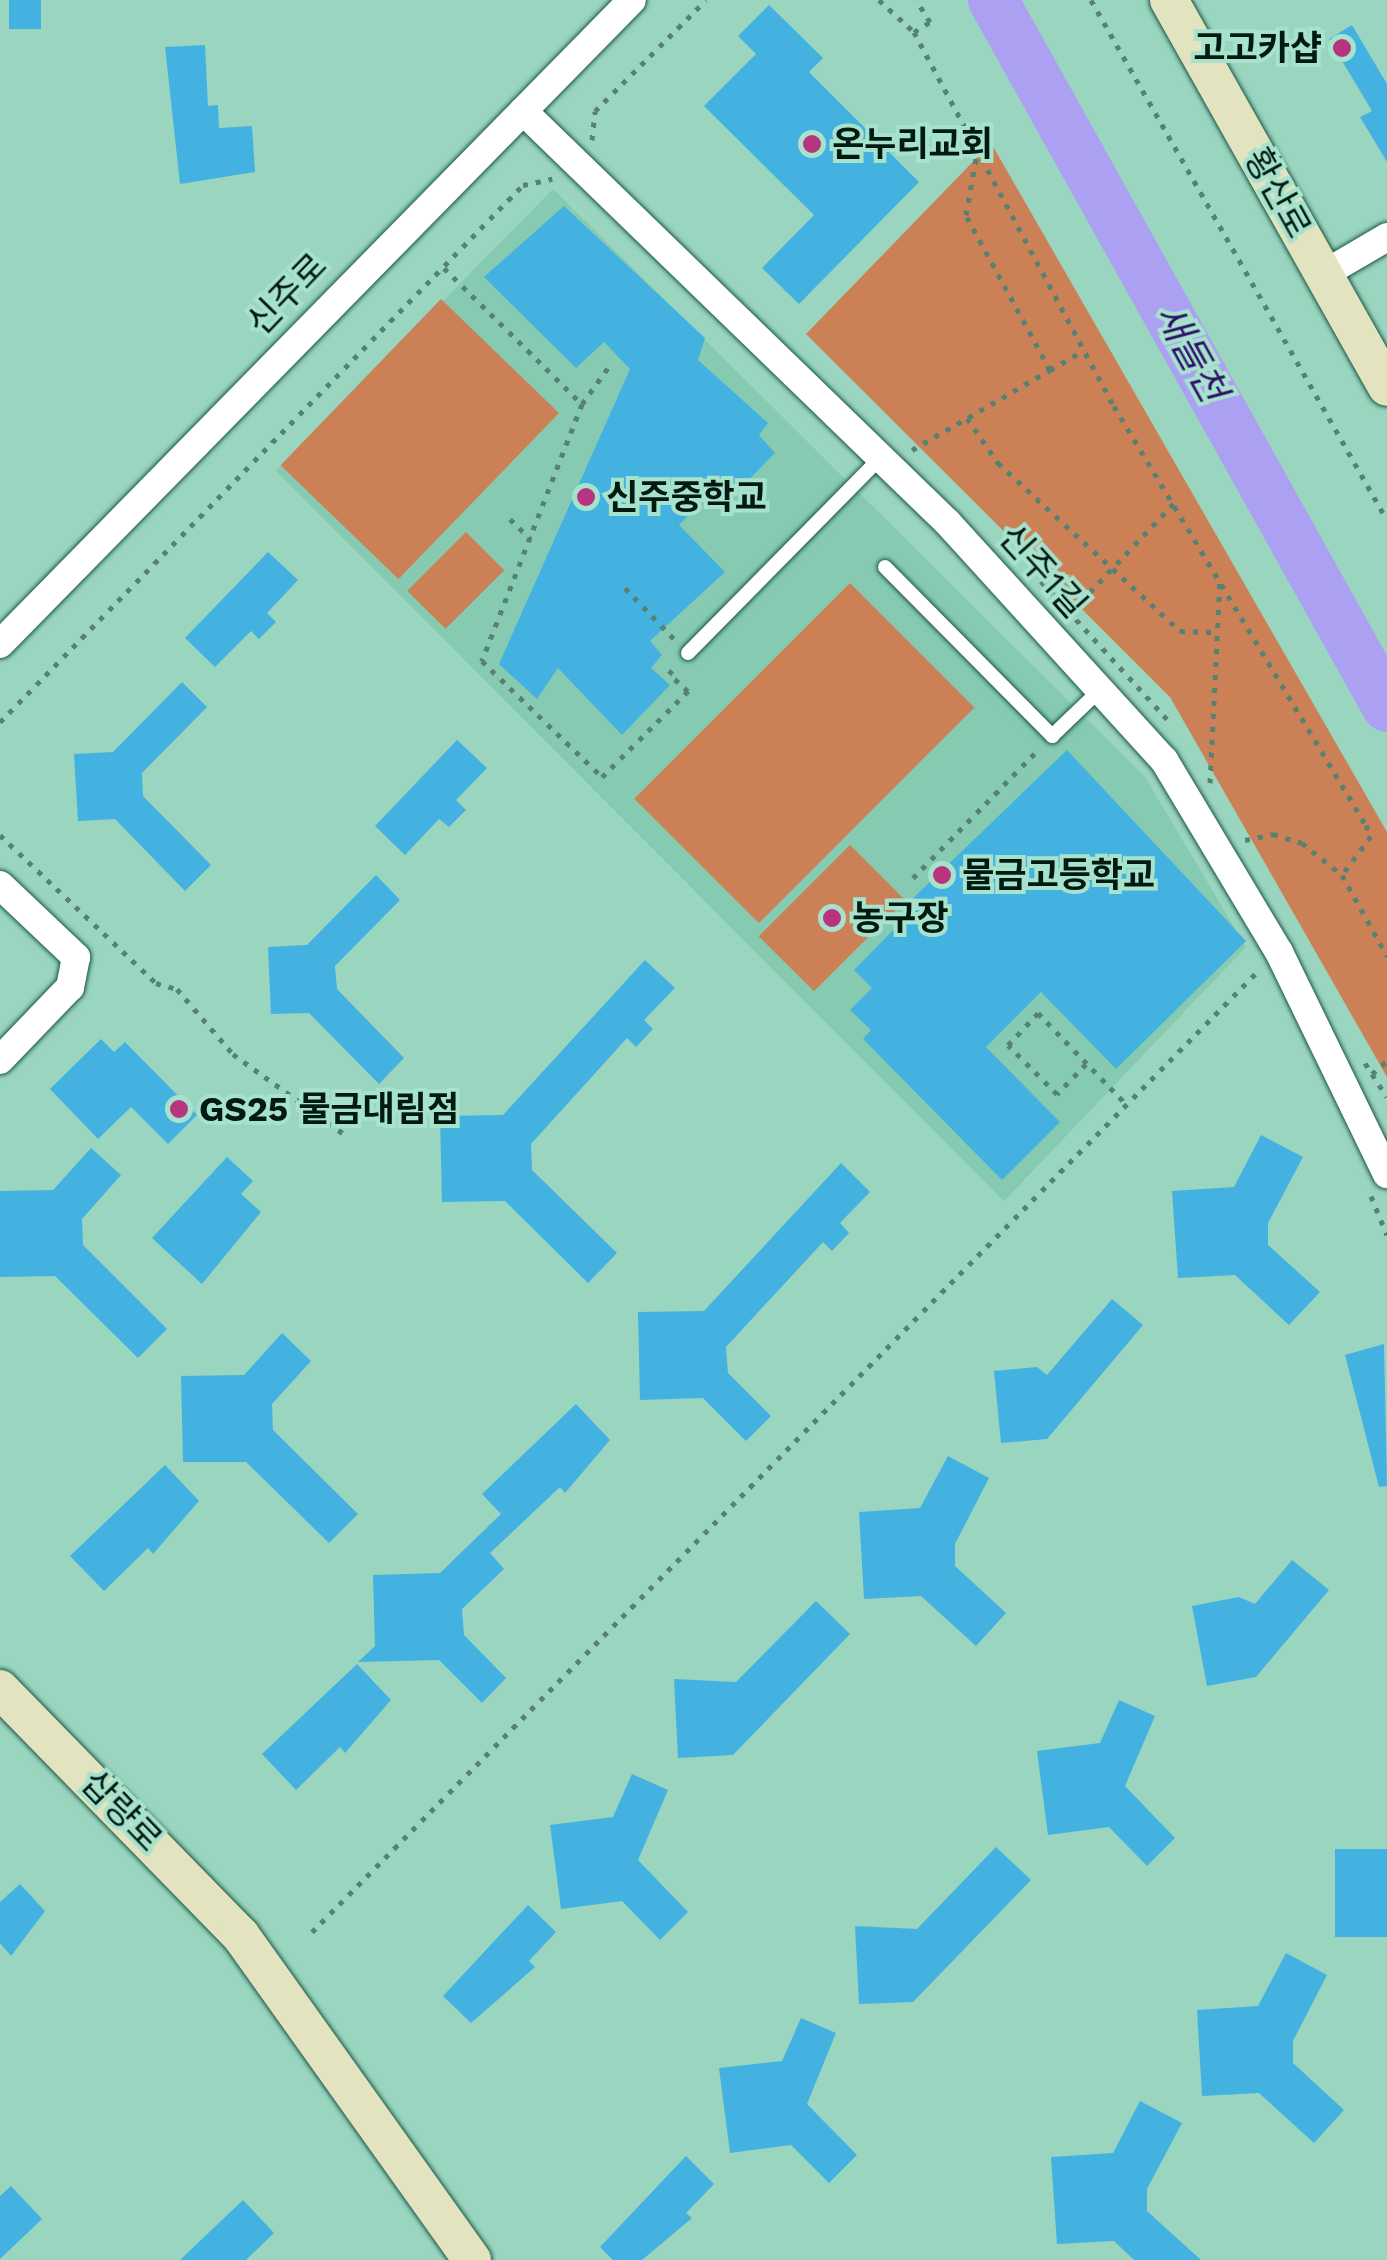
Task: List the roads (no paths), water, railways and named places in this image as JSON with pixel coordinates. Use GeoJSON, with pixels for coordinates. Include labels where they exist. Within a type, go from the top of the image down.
{"type":"FeatureCollection","features":[{"type":"Feature","properties":{"kind":"street","name":"신주로"},"geometry":{"type":"LineString","coordinates":[[0,644],[632,0]]}},
{"type":"Feature","properties":{"kind":"street","name":"황산로"},"geometry":{"type":"LineString","coordinates":[[1168,0],[1387,387]]}},
{"type":"Feature","properties":{"kind":"street","name":"신주1길"},"geometry":{"type":"LineString","coordinates":[[524,111],[888,447],[1164,760],[1260,920],[1387,1174]]}},
{"type":"Feature","properties":{"kind":"street"},"geometry":{"type":"LineString","coordinates":[[1324,274],[1387,237]]}},
{"type":"Feature","properties":{"kind":"street"},"geometry":{"type":"LineString","coordinates":[[0,884],[76,957],[70,987],[0,1060]]}},
{"type":"Feature","properties":{"kind":"street","name":"삽량로"},"geometry":{"type":"LineString","coordinates":[[0,1689],[241,1936],[334,2055],[472,2260]]}},
{"type":"Feature","properties":{"kind":"lane"},"geometry":{"type":"LineString","coordinates":[[688,653],[888,447]]}},
{"type":"Feature","properties":{"kind":"lane"},"geometry":{"type":"LineString","coordinates":[[886,566],[1052,736],[1100,690]]}},
{"type":"Feature","properties":{"kind":"waterway","name":"새들천"},"geometry":{"type":"LineString","coordinates":[[993,0],[1387,707]]}},
{"type":"Feature","properties":{"kind":"place","name":"고고카샵"},"geometry":{"type":"Point","coordinates":[1342,48]}},
{"type":"Feature","properties":{"kind":"place","name":"온누리교회"},"geometry":{"type":"Point","coordinates":[812,144]}},
{"type":"Feature","properties":{"kind":"place","name":"신주중학교"},"geometry":{"type":"Point","coordinates":[586,497]}},
{"type":"Feature","properties":{"kind":"place","name":"물금고등학교"},"geometry":{"type":"Point","coordinates":[942,875]}},
{"type":"Feature","properties":{"kind":"place","name":"농구장"},"geometry":{"type":"Point","coordinates":[832,918]}},
{"type":"Feature","properties":{"kind":"place","name":"GS25 물금대림점"},"geometry":{"type":"Point","coordinates":[179,1109]}}]}
